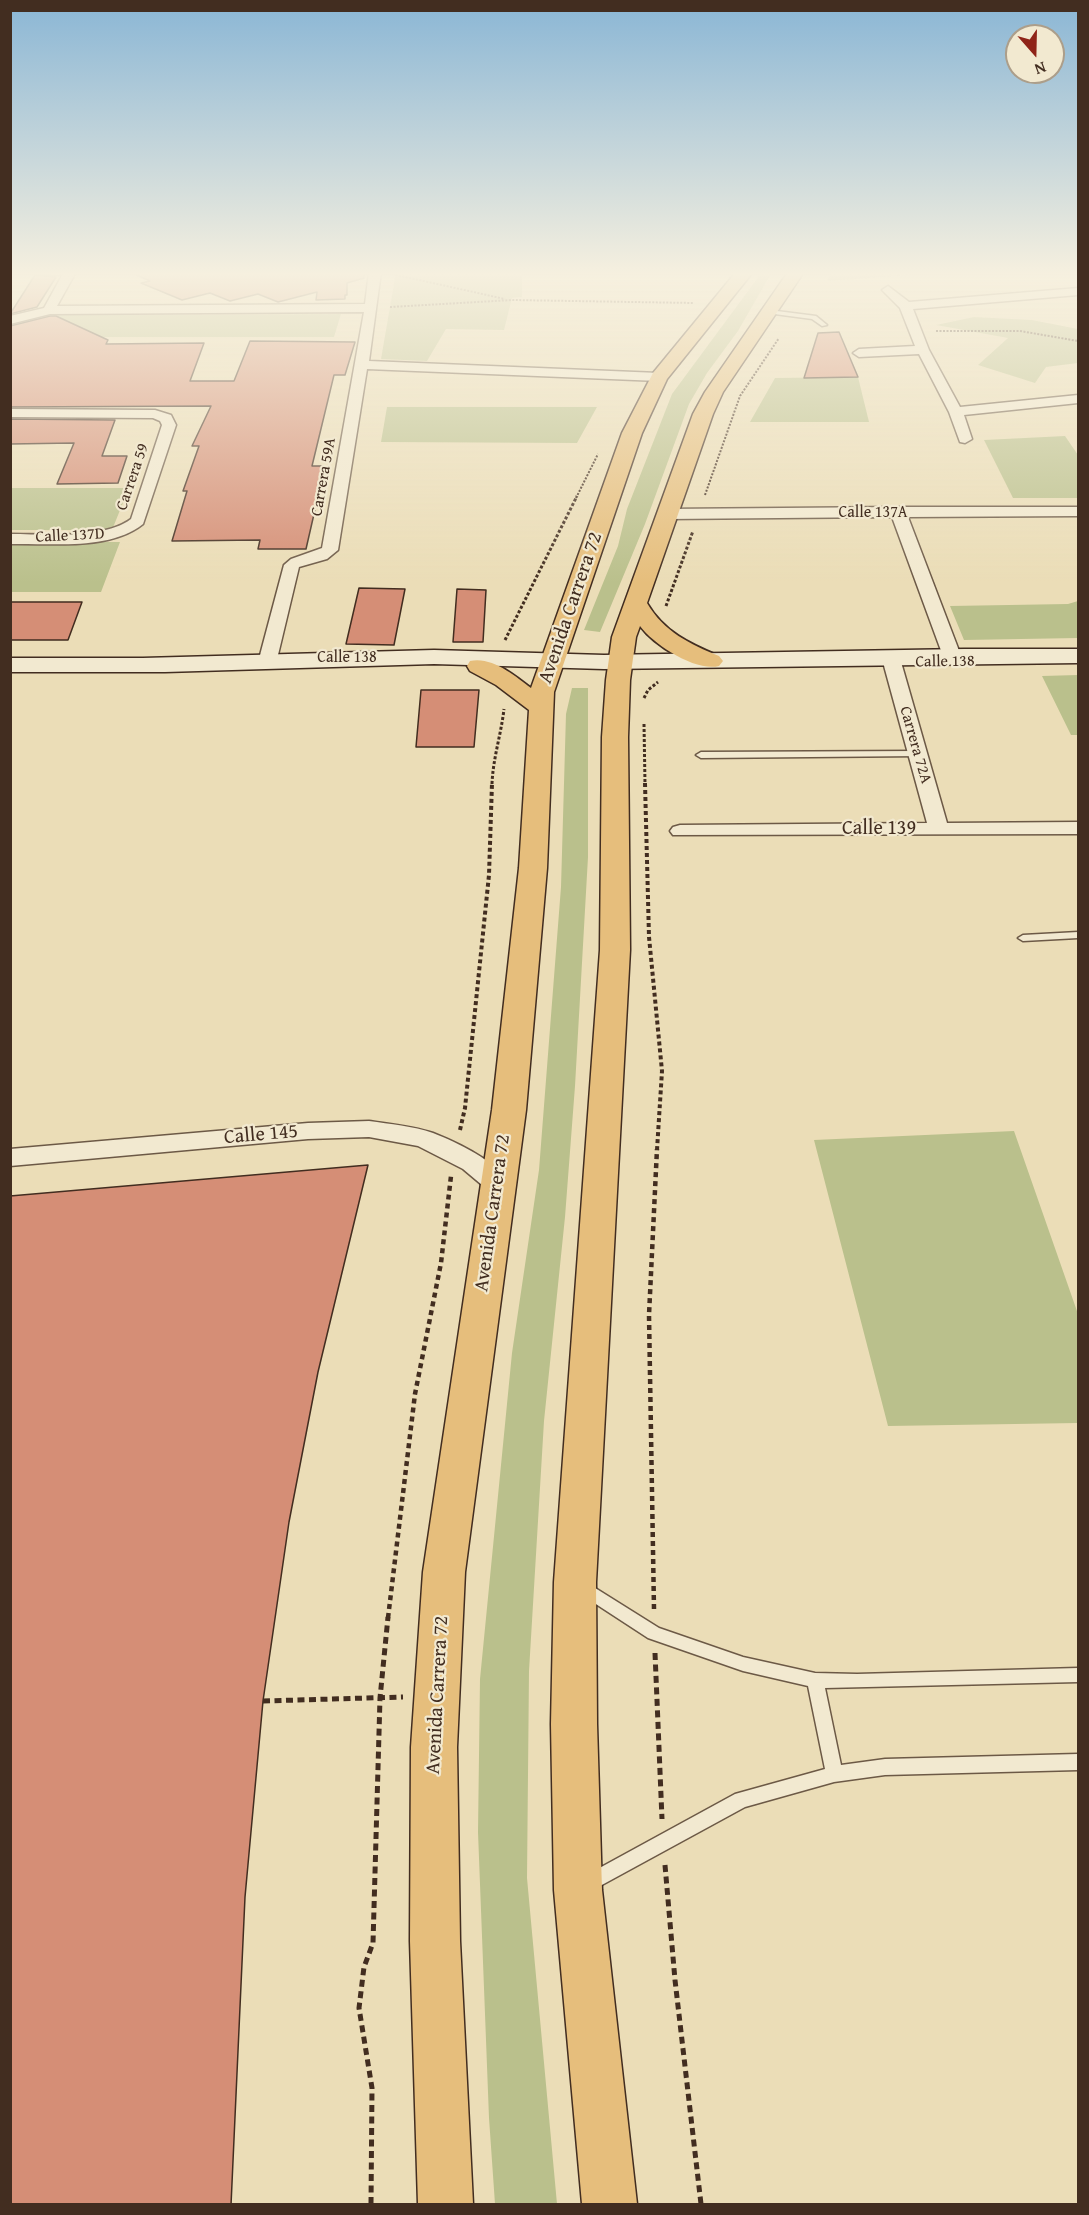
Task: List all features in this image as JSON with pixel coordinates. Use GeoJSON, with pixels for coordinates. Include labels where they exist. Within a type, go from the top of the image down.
{"type":"FeatureCollection","features":[{"type":"Feature","properties":{"kind":"highway"},"geometry":{"type":"LineString","coordinates":[[609,2205],[578,1890],[574,1724],[575,1582],[614,962],[631,831],[615,737],[624,637],[703,414],[725,375]]}},
{"type":"Feature","properties":{"kind":"highway","name":"Avenida Carrera 72"},"geometry":{"type":"LineString","coordinates":[[445,2205],[435,1941],[434,1747],[444,1572],[509,1110],[533,868],[540,707],[551,662],[632,433],[659,377]]}},
{"type":"Feature","properties":{"kind":"highway"},"geometry":{"type":"LineString","coordinates":[[636,603],[648,624],[657,633],[670,643],[711,661]]}},
{"type":"Feature","properties":{"kind":"highway"},"geometry":{"type":"LineString","coordinates":[[479,666],[505,681],[540,707]]}},
{"type":"Feature","properties":{"kind":"main road","name":"Calle 138"},"geometry":{"type":"LineString","coordinates":[[10,665],[265,668],[952,656],[1078,657]]}},
{"type":"Feature","properties":{"kind":"main road","name":"Calle 138"},"geometry":{"type":"LineString","coordinates":[[142,665],[268,659],[479,657],[551,662]]}},
{"type":"Feature","properties":{"kind":"main road","name":"Calle 138"},"geometry":{"type":"LineString","coordinates":[[811,659],[892,662],[1032,661],[1078,657]]}},
{"type":"Feature","properties":{"kind":"street","name":"Carrera 59A"},"geometry":{"type":"LineString","coordinates":[[268,659],[292,565],[301,560],[321,556],[330,550],[359,375]]}},
{"type":"Feature","properties":{"kind":"street"},"geometry":{"type":"LineString","coordinates":[[618,375],[659,377]]}},
{"type":"Feature","properties":{"kind":"street"},"geometry":{"type":"LineString","coordinates":[[937,375],[956,412],[965,439]]}},
{"type":"Feature","properties":{"kind":"street"},"geometry":{"type":"LineString","coordinates":[[956,412],[1078,399]]}},
{"type":"Feature","properties":{"kind":"street","name":"Carrera 59"},"geometry":{"type":"LineString","coordinates":[[10,413],[146,413],[161,416],[168,421],[169,425],[138,521],[128,530]]}},
{"type":"Feature","properties":{"kind":"street"},"geometry":{"type":"LineString","coordinates":[[898,512],[952,656]]}},
{"type":"Feature","properties":{"kind":"street","name":"Calle 137A"},"geometry":{"type":"LineString","coordinates":[[667,514],[1078,512]]}},
{"type":"Feature","properties":{"kind":"street","name":"Calle 137D"},"geometry":{"type":"LineString","coordinates":[[10,539],[103,535],[128,530]]}},
{"type":"Feature","properties":{"kind":"street","name":"Carrera 72A"},"geometry":{"type":"LineString","coordinates":[[892,662],[939,829]]}},
{"type":"Feature","properties":{"kind":"street","name":"Calle 139"},"geometry":{"type":"LineString","coordinates":[[680,831],[1078,828]]}},
{"type":"Feature","properties":{"kind":"street","name":"Calle 145"},"geometry":{"type":"LineString","coordinates":[[10,1158],[308,1131],[369,1129],[424,1139],[472,1163],[497,1184]]}},
{"type":"Feature","properties":{"kind":"lane"},"geometry":{"type":"LineString","coordinates":[[701,755],[918,754]]}},
{"type":"Feature","properties":{"kind":"lane"},"geometry":{"type":"LineString","coordinates":[[1023,938],[1078,935]]}},
{"type":"Feature","properties":{"kind":"lane"},"geometry":{"type":"LineString","coordinates":[[575,1582],[654,1633],[743,1664],[815,1680],[858,1681],[1078,1675]]}},
{"type":"Feature","properties":{"kind":"lane"},"geometry":{"type":"LineString","coordinates":[[815,1680],[834,1774]]}},
{"type":"Feature","properties":{"kind":"lane"},"geometry":{"type":"LineString","coordinates":[[578,1890],[741,1800],[834,1774],[885,1767],[1078,1762]]}},
{"type":"Feature","properties":{"kind":"path"},"geometry":{"type":"LineString","coordinates":[[665,609],[727,428],[740,396],[754,375]]}},
{"type":"Feature","properties":{"kind":"path"},"geometry":{"type":"LineString","coordinates":[[504,642],[580,495],[598,452]]}},
{"type":"Feature","properties":{"kind":"path"},"geometry":{"type":"LineString","coordinates":[[644,708],[644,697],[648,690],[662,680]]}},
{"type":"Feature","properties":{"kind":"path"},"geometry":{"type":"LineString","coordinates":[[371,2205],[372,2088],[358,2008],[364,1967],[373,1943],[380,1698],[397,1531],[415,1394],[441,1263],[455,1153],[465,1108],[489,875],[493,758],[504,722],[503,702]]}},
{"type":"Feature","properties":{"kind":"path"},"geometry":{"type":"LineString","coordinates":[[644,720],[631,831],[650,937],[662,1071],[650,1260],[649,1316],[654,1633],[662,1842],[675,1980],[701,2205]]}},
{"type":"Feature","properties":{"kind":"path"},"geometry":{"type":"LineString","coordinates":[[263,1701],[438,1696]]}},
{"type":"Feature","properties":{"kind":"green space"},"geometry":{"type":"Polygon","coordinates":[[[686,375],[706,375],[689,404],[645,524],[600,632],[584,630],[618,546],[627,509],[672,394],[686,375]]]}},
{"type":"Feature","properties":{"kind":"green space"},"geometry":{"type":"Polygon","coordinates":[[[1011,375],[1040,375],[1035,383],[1011,375]]]}},
{"type":"Feature","properties":{"kind":"green space"},"geometry":{"type":"Polygon","coordinates":[[[858,377],[869,422],[750,422],[775,378],[858,377]]]}},
{"type":"Feature","properties":{"kind":"green space"},"geometry":{"type":"Polygon","coordinates":[[[387,407],[597,407],[577,443],[381,442],[387,407]]]}},
{"type":"Feature","properties":{"kind":"green space"},"geometry":{"type":"Polygon","coordinates":[[[1065,436],[1078,455],[1078,498],[1013,498],[984,440],[1065,436]]]}},
{"type":"Feature","properties":{"kind":"green space"},"geometry":{"type":"Polygon","coordinates":[[[10,488],[129,488],[112,530],[11,530],[10,488]]]}},
{"type":"Feature","properties":{"kind":"green space"},"geometry":{"type":"Polygon","coordinates":[[[10,542],[120,542],[101,592],[11,592],[10,542]]]}},
{"type":"Feature","properties":{"kind":"green space"},"geometry":{"type":"Polygon","coordinates":[[[1078,601],[1078,638],[964,640],[950,606],[1068,604],[1078,601]]]}},
{"type":"Feature","properties":{"kind":"green space"},"geometry":{"type":"Polygon","coordinates":[[[1078,675],[1078,735],[1071,735],[1042,676],[1078,675]]]}},
{"type":"Feature","properties":{"kind":"green space"},"geometry":{"type":"Polygon","coordinates":[[[572,688],[588,688],[588,857],[575,1086],[565,1217],[544,1421],[529,1671],[527,1878],[557,2204],[495,2204],[489,2118],[478,1832],[480,1679],[512,1353],[539,1170],[561,887],[566,714],[572,688]]]}},
{"type":"Feature","properties":{"kind":"green space"},"geometry":{"type":"Polygon","coordinates":[[[1014,1131],[1078,1314],[1078,1423],[888,1426],[814,1140],[1014,1131]]]}},
{"type":"Feature","properties":{"kind":"building"},"geometry":{"type":"Polygon","coordinates":[[[10,375],[192,375],[190,381],[234,381],[236,375],[334,375],[312,466],[325,466],[306,549],[258,549],[260,540],[172,541],[187,491],[183,491],[199,446],[192,446],[211,406],[10,407],[10,375]]]}},
{"type":"Feature","properties":{"kind":"building"},"geometry":{"type":"Polygon","coordinates":[[[805,375],[858,377],[804,378],[805,375]]]}},
{"type":"Feature","properties":{"kind":"building"},"geometry":{"type":"Polygon","coordinates":[[[10,419],[115,420],[102,456],[127,456],[118,483],[57,484],[74,443],[10,444],[10,419]]]}},
{"type":"Feature","properties":{"kind":"building"},"geometry":{"type":"Polygon","coordinates":[[[359,588],[405,589],[394,645],[346,644],[359,588]]]}},
{"type":"Feature","properties":{"kind":"building"},"geometry":{"type":"Polygon","coordinates":[[[457,589],[486,590],[483,642],[453,642],[457,589]]]}},
{"type":"Feature","properties":{"kind":"building"},"geometry":{"type":"Polygon","coordinates":[[[10,602],[82,602],[68,640],[10,640],[10,602]]]}},
{"type":"Feature","properties":{"kind":"building"},"geometry":{"type":"Polygon","coordinates":[[[421,690],[479,690],[474,747],[416,747],[421,690]]]}},
{"type":"Feature","properties":{"kind":"building"},"geometry":{"type":"Polygon","coordinates":[[[368,1165],[318,1372],[289,1522],[263,1701],[245,1897],[231,2205],[10,2205],[10,1196],[368,1165]]]}}]}
